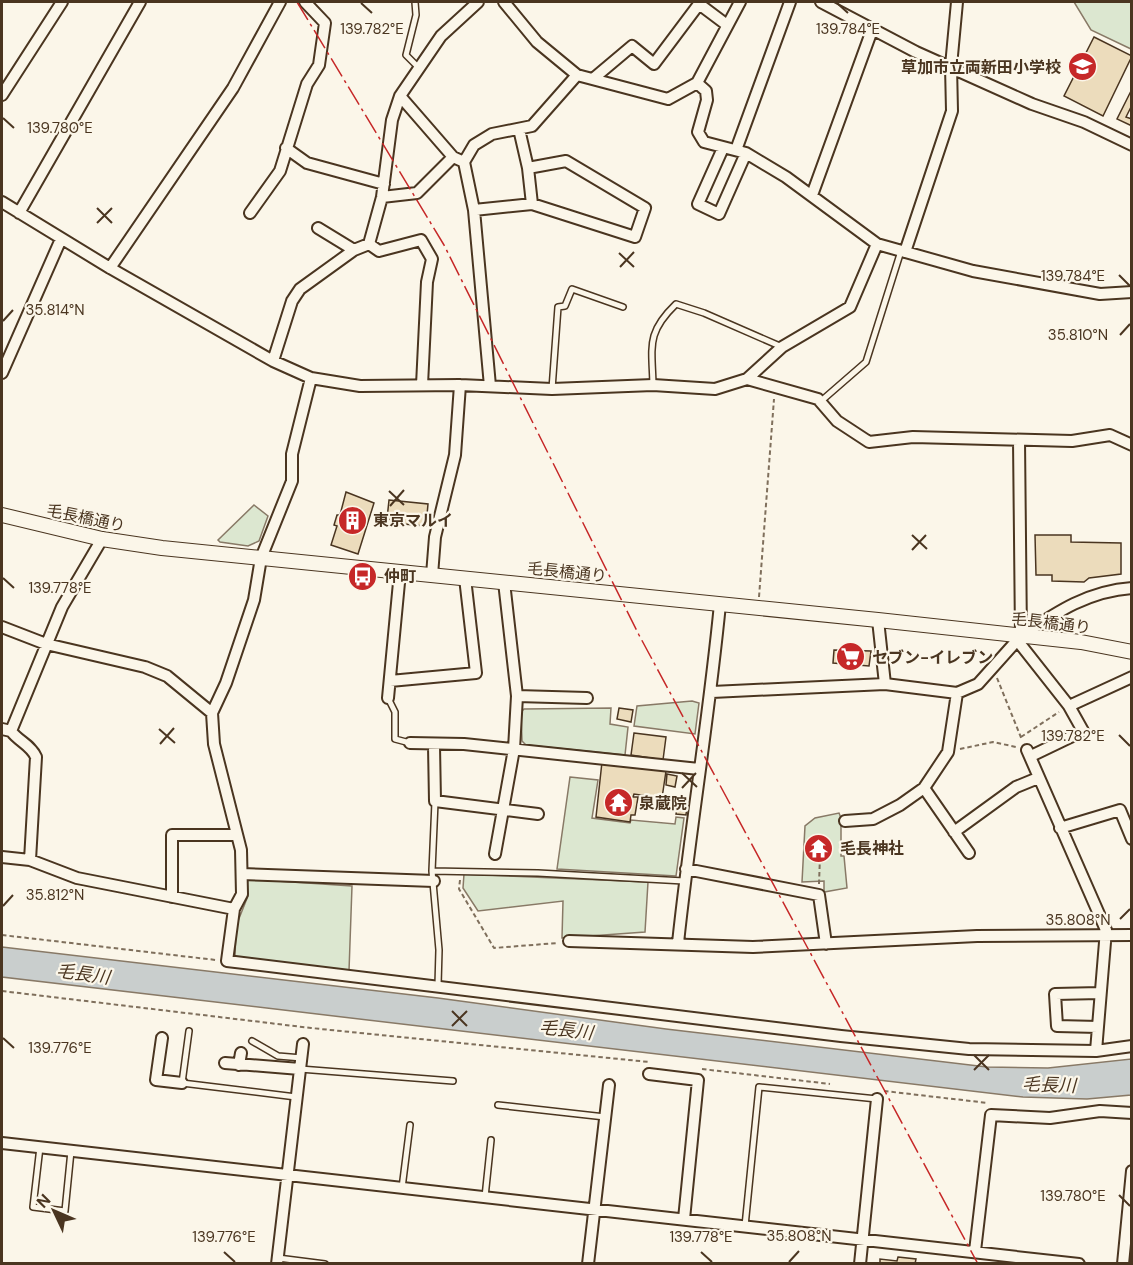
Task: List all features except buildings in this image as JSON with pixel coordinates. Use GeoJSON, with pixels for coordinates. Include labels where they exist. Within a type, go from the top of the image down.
{"type":"FeatureCollection","features":[{"type":"Feature","properties":{"kind":"street"},"geometry":{"type":"LineString","coordinates":[[2,95],[62,2]]}},
{"type":"Feature","properties":{"kind":"street"},"geometry":{"type":"LineString","coordinates":[[19,213],[140,2]]}},
{"type":"Feature","properties":{"kind":"street"},"geometry":{"type":"LineString","coordinates":[[110,268],[233,88],[280,2]]}},
{"type":"Feature","properties":{"kind":"street"},"geometry":{"type":"LineString","coordinates":[[250,213],[280,171],[307,84],[319,65],[326,23],[305,2]]}},
{"type":"Feature","properties":{"kind":"street"},"geometry":{"type":"LineString","coordinates":[[369,244],[382,197],[392,120],[400,96],[441,36],[478,2]]}},
{"type":"Feature","properties":{"kind":"street"},"geometry":{"type":"LineString","coordinates":[[504,2],[537,42],[577,75],[668,99],[697,82],[740,2]]}},
{"type":"Feature","properties":{"kind":"street"},"geometry":{"type":"LineString","coordinates":[[723,148],[699,204],[719,214],[790,2]]}},
{"type":"Feature","properties":{"kind":"street"},"geometry":{"type":"LineString","coordinates":[[821,2],[872,30],[1032,105],[1084,122],[1131,146]]}},
{"type":"Feature","properties":{"kind":"street"},"geometry":{"type":"LineString","coordinates":[[903,251],[952,111],[951,66],[957,2]]}},
{"type":"Feature","properties":{"kind":"street"},"geometry":{"type":"LineString","coordinates":[[594,78],[632,46],[654,64],[699,4],[727,25]]}},
{"type":"Feature","properties":{"kind":"street"},"geometry":{"type":"LineString","coordinates":[[812,195],[872,30]]}},
{"type":"Feature","properties":{"kind":"street"},"geometry":{"type":"LineString","coordinates":[[490,386],[474,210],[464,162],[474,145],[492,134],[532,126],[577,75]]}},
{"type":"Feature","properties":{"kind":"street"},"geometry":{"type":"LineString","coordinates":[[697,82],[706,91],[707,100],[698,132],[704,142],[741,152],[812,195],[877,244],[973,270],[1100,294],[1131,292]]}},
{"type":"Feature","properties":{"kind":"street"},"geometry":{"type":"LineString","coordinates":[[400,96],[453,157],[464,162]]}},
{"type":"Feature","properties":{"kind":"street"},"geometry":{"type":"LineString","coordinates":[[519,129],[528,168],[532,204]]}},
{"type":"Feature","properties":{"kind":"street"},"geometry":{"type":"LineString","coordinates":[[286,148],[307,163],[384,184]]}},
{"type":"Feature","properties":{"kind":"street"},"geometry":{"type":"LineString","coordinates":[[382,197],[417,193],[453,157]]}},
{"type":"Feature","properties":{"kind":"street"},"geometry":{"type":"LineString","coordinates":[[474,210],[532,204],[635,237],[645,208],[566,161],[528,168]]}},
{"type":"Feature","properties":{"kind":"street"},"geometry":{"type":"LineString","coordinates":[[2,202],[110,268],[273,361],[311,378],[360,386],[460,385],[552,389],[653,385],[715,389],[747,380],[782,347],[850,307],[877,244]]}},
{"type":"Feature","properties":{"kind":"street"},"geometry":{"type":"LineString","coordinates":[[318,228],[354,250]]}},
{"type":"Feature","properties":{"kind":"street"},"geometry":{"type":"LineString","coordinates":[[2,373],[61,239]]}},
{"type":"Feature","properties":{"kind":"street"},"geometry":{"type":"LineString","coordinates":[[369,244],[379,251],[421,240],[432,259],[427,282],[422,385]]}},
{"type":"Feature","properties":{"kind":"street"},"geometry":{"type":"LineString","coordinates":[[273,361],[292,301],[300,288],[354,250],[369,244]]}},
{"type":"Feature","properties":{"kind":"street"},"geometry":{"type":"LineString","coordinates":[[311,378],[292,454],[292,481],[261,558],[254,600],[226,683],[212,713],[214,744],[237,835],[242,874],[242,894],[234,909],[227,961],[934,1046],[1028,1052],[1096,1051],[1131,1046]]}},
{"type":"Feature","properties":{"kind":"street"},"geometry":{"type":"LineString","coordinates":[[747,380],[820,402],[837,421],[869,442],[913,437],[1072,441],[1110,435],[1131,445]]}},
{"type":"Feature","properties":{"kind":"street"},"geometry":{"type":"LineString","coordinates":[[432,575],[435,537],[455,455],[460,385]]}},
{"type":"Feature","properties":{"kind":"street"},"geometry":{"type":"LineString","coordinates":[[1019,440],[1019,638],[1069,706],[1083,731],[1029,753],[1106,930],[1096,1051]]}},
{"type":"Feature","properties":{"kind":"street","name":"毛長橋通り"},"geometry":{"type":"LineString","coordinates":[[2,515],[102,539],[261,558],[878,620],[1019,638],[1081,642],[1131,652]]}},
{"type":"Feature","properties":{"kind":"street"},"geometry":{"type":"LineString","coordinates":[[30,860],[36,757],[33,749],[6,730],[62,607],[102,539]]}},
{"type":"Feature","properties":{"kind":"street"},"geometry":{"type":"LineString","coordinates":[[388,698],[400,572]]}},
{"type":"Feature","properties":{"kind":"street"},"geometry":{"type":"LineString","coordinates":[[390,681],[476,673],[465,578]]}},
{"type":"Feature","properties":{"kind":"street"},"geometry":{"type":"LineString","coordinates":[[495,854],[505,810],[514,749],[517,696],[504,582]]}},
{"type":"Feature","properties":{"kind":"street"},"geometry":{"type":"LineString","coordinates":[[712,692],[885,684],[957,693],[978,684],[1019,638],[1073,603],[1098,592],[1131,588]]}},
{"type":"Feature","properties":{"kind":"street"},"geometry":{"type":"LineString","coordinates":[[678,943],[699,769],[712,692],[720,604]]}},
{"type":"Feature","properties":{"kind":"street"},"geometry":{"type":"LineString","coordinates":[[878,620],[885,684]]}},
{"type":"Feature","properties":{"kind":"street"},"geometry":{"type":"LineString","coordinates":[[2,627],[46,644],[145,668],[166,676],[212,713]]}},
{"type":"Feature","properties":{"kind":"street"},"geometry":{"type":"LineString","coordinates":[[1069,706],[1131,677]]}},
{"type":"Feature","properties":{"kind":"street"},"geometry":{"type":"LineString","coordinates":[[845,821],[873,819],[900,805],[924,788],[948,752],[957,693]]}},
{"type":"Feature","properties":{"kind":"street"},"geometry":{"type":"LineString","coordinates":[[517,696],[587,698]]}},
{"type":"Feature","properties":{"kind":"street"},"geometry":{"type":"LineString","coordinates":[[410,743],[435,746],[464,744],[699,769]]}},
{"type":"Feature","properties":{"kind":"street"},"geometry":{"type":"LineString","coordinates":[[435,746],[435,801],[538,814]]}},
{"type":"Feature","properties":{"kind":"street"},"geometry":{"type":"LineString","coordinates":[[954,832],[1016,788],[1038,778]]}},
{"type":"Feature","properties":{"kind":"street"},"geometry":{"type":"LineString","coordinates":[[924,788],[969,853]]}},
{"type":"Feature","properties":{"kind":"street"},"geometry":{"type":"LineString","coordinates":[[1060,828],[1120,810],[1131,839]]}},
{"type":"Feature","properties":{"kind":"street"},"geometry":{"type":"LineString","coordinates":[[172,897],[172,835],[237,835]]}},
{"type":"Feature","properties":{"kind":"street"},"geometry":{"type":"LineString","coordinates":[[2,857],[30,860],[77,878],[234,909]]}},
{"type":"Feature","properties":{"kind":"street"},"geometry":{"type":"LineString","coordinates":[[686,869],[819,895],[826,944]]}},
{"type":"Feature","properties":{"kind":"street"},"geometry":{"type":"LineString","coordinates":[[242,874],[433,876]]}},
{"type":"Feature","properties":{"kind":"street"},"geometry":{"type":"LineString","coordinates":[[569,941],[753,947],[976,936],[1131,935]]}},
{"type":"Feature","properties":{"kind":"street"},"geometry":{"type":"LineString","coordinates":[[1098,1027],[1057,1026],[1055,994],[1100,993]]}},
{"type":"Feature","properties":{"kind":"street"},"geometry":{"type":"LineString","coordinates":[[162,1038],[156,1080],[182,1083]]}},
{"type":"Feature","properties":{"kind":"street"},"geometry":{"type":"LineString","coordinates":[[277,1261],[303,1044]]}},
{"type":"Feature","properties":{"kind":"street"},"geometry":{"type":"LineString","coordinates":[[239,1065],[241,1053]]}},
{"type":"Feature","properties":{"kind":"street"},"geometry":{"type":"LineString","coordinates":[[225,1063],[239,1065],[301,1064]]}},
{"type":"Feature","properties":{"kind":"street"},"geometry":{"type":"LineString","coordinates":[[649,1074],[698,1080],[684,1219]]}},
{"type":"Feature","properties":{"kind":"street"},"geometry":{"type":"LineString","coordinates":[[588,1263],[609,1085]]}},
{"type":"Feature","properties":{"kind":"street"},"geometry":{"type":"LineString","coordinates":[[860,1263],[876,1094]]}},
{"type":"Feature","properties":{"kind":"street"},"geometry":{"type":"LineString","coordinates":[[975,1251],[991,1115],[1050,1118],[1100,1111],[1131,1113]]}},
{"type":"Feature","properties":{"kind":"street"},"geometry":{"type":"LineString","coordinates":[[2,1143],[1079,1263]]}},
{"type":"Feature","properties":{"kind":"street"},"geometry":{"type":"LineString","coordinates":[[1123,1263],[1131,1171]]}},
{"type":"Feature","properties":{"kind":"lane"},"geometry":{"type":"LineString","coordinates":[[415,2],[416,15],[406,55],[419,68]]}},
{"type":"Feature","properties":{"kind":"lane"},"geometry":{"type":"LineString","coordinates":[[820,402],[866,362],[903,251]]}},
{"type":"Feature","properties":{"kind":"lane"},"geometry":{"type":"LineString","coordinates":[[552,389],[558,307],[565,306],[572,289],[623,307]]}},
{"type":"Feature","properties":{"kind":"lane"},"geometry":{"type":"LineString","coordinates":[[653,385],[652,342],[659,320],[676,304],[704,313],[782,347]]}},
{"type":"Feature","properties":{"kind":"lane"},"geometry":{"type":"LineString","coordinates":[[388,698],[395,712],[395,739],[410,743]]}},
{"type":"Feature","properties":{"kind":"lane"},"geometry":{"type":"LineString","coordinates":[[435,801],[433,876],[439,950],[438,985]]}},
{"type":"Feature","properties":{"kind":"lane"},"geometry":{"type":"LineString","coordinates":[[433,876],[460,871],[684,881]]}},
{"type":"Feature","properties":{"kind":"lane"},"geometry":{"type":"LineString","coordinates":[[189,1031],[182,1083],[296,1097]]}},
{"type":"Feature","properties":{"kind":"lane"},"geometry":{"type":"LineString","coordinates":[[252,1041],[278,1056],[301,1064],[453,1081]]}},
{"type":"Feature","properties":{"kind":"lane"},"geometry":{"type":"LineString","coordinates":[[745,1226],[759,1087],[876,1094]]}},
{"type":"Feature","properties":{"kind":"lane"},"geometry":{"type":"LineString","coordinates":[[498,1105],[605,1117]]}},
{"type":"Feature","properties":{"kind":"lane"},"geometry":{"type":"LineString","coordinates":[[402,1188],[410,1125]]}},
{"type":"Feature","properties":{"kind":"lane"},"geometry":{"type":"LineString","coordinates":[[484,1197],[491,1140]]}},
{"type":"Feature","properties":{"kind":"lane"},"geometry":{"type":"LineString","coordinates":[[40,1147],[33,1207],[65,1211],[71,1151]]}},
{"type":"Feature","properties":{"kind":"lane"},"geometry":{"type":"LineString","coordinates":[[277,1261],[325,1263]]}},
{"type":"Feature","properties":{"kind":"path"},"geometry":{"type":"LineString","coordinates":[[758,608],[775,387]]}},
{"type":"Feature","properties":{"kind":"path"},"geometry":{"type":"LineString","coordinates":[[993,669],[1029,753]]}},
{"type":"Feature","properties":{"kind":"path"},"geometry":{"type":"LineString","coordinates":[[1021,737],[1069,706]]}},
{"type":"Feature","properties":{"kind":"path"},"geometry":{"type":"LineString","coordinates":[[948,752],[993,742],[1029,753]]}},
{"type":"Feature","properties":{"kind":"path"},"geometry":{"type":"LineString","coordinates":[[638,805],[688,810]]}},
{"type":"Feature","properties":{"kind":"path"},"geometry":{"type":"LineString","coordinates":[[818,892],[820,856]]}},
{"type":"Feature","properties":{"kind":"path"},"geometry":{"type":"LineString","coordinates":[[460,871],[459,889],[494,948],[569,941]]}},
{"type":"Feature","properties":{"kind":"path"},"geometry":{"type":"LineString","coordinates":[[2,934],[227,961]]}},
{"type":"Feature","properties":{"kind":"path"},"geometry":{"type":"LineString","coordinates":[[2,991],[312,1028],[654,1063]]}},
{"type":"Feature","properties":{"kind":"path"},"geometry":{"type":"LineString","coordinates":[[701,1068],[840,1085]]}},
{"type":"Feature","properties":{"kind":"path"},"geometry":{"type":"LineString","coordinates":[[876,1094],[991,1103]]}},
{"type":"Feature","properties":{"kind":"green space"},"geometry":{"type":"Polygon","coordinates":[[[1074,2],[1131,2],[1131,49],[1091,30],[1074,2]]]}},
{"type":"Feature","properties":{"kind":"green space"},"geometry":{"type":"Polygon","coordinates":[[[254,505],[268,516],[259,541],[248,546],[220,542],[218,540],[254,505]]]}},
{"type":"Feature","properties":{"kind":"green space"},"geometry":{"type":"Polygon","coordinates":[[[692,701],[699,703],[695,734],[634,726],[637,706],[692,701]]]}},
{"type":"Feature","properties":{"kind":"green space"},"geometry":{"type":"Polygon","coordinates":[[[611,708],[610,724],[628,727],[625,755],[526,745],[522,741],[521,712],[524,709],[611,708]]]}},
{"type":"Feature","properties":{"kind":"green space"},"geometry":{"type":"Polygon","coordinates":[[[570,777],[598,780],[592,818],[630,823],[631,820],[675,824],[676,817],[684,818],[676,876],[557,869],[570,777]]]}},
{"type":"Feature","properties":{"kind":"green space"},"geometry":{"type":"Polygon","coordinates":[[[839,813],[841,856],[844,856],[847,888],[824,892],[824,881],[802,882],[805,826],[815,818],[839,813]]]}},
{"type":"Feature","properties":{"kind":"green space"},"geometry":{"type":"Polygon","coordinates":[[[464,874],[648,882],[645,932],[562,938],[563,901],[478,911],[463,888],[464,874]]]}},
{"type":"Feature","properties":{"kind":"green space"},"geometry":{"type":"Polygon","coordinates":[[[246,879],[352,886],[349,971],[235,957],[236,926],[248,896],[246,879]]]}},
{"type":"Feature","properties":{"kind":"water","name":"毛長川"},"geometry":{"type":"Polygon","coordinates":[[[2,947],[438,998],[666,1029],[987,1067],[1048,1068],[1131,1059],[1131,1095],[1087,1099],[1023,1097],[2,977],[2,947]]]}},
{"type":"Feature","properties":{"kind":"power"},"geometry":{"type":"LineString","coordinates":[[297,2],[444,245],[639,635],[978,1264]]}},
{"type":"Feature","properties":{"kind":"place","name":"草加市立両新田小学校"},"geometry":{"type":"Point","coordinates":[1082,67]}},
{"type":"Feature","properties":{"kind":"place","name":"東京マルイ"},"geometry":{"type":"Point","coordinates":[352,520]}},
{"type":"Feature","properties":{"kind":"place","name":"仲町"},"geometry":{"type":"Point","coordinates":[363,576]}},
{"type":"Feature","properties":{"kind":"place","name":"セブン-イレブン"},"geometry":{"type":"Point","coordinates":[851,657]}},
{"type":"Feature","properties":{"kind":"place","name":"泉蔵院"},"geometry":{"type":"Point","coordinates":[618,803]}},
{"type":"Feature","properties":{"kind":"place","name":"毛長神社"},"geometry":{"type":"Point","coordinates":[819,848]}}]}
